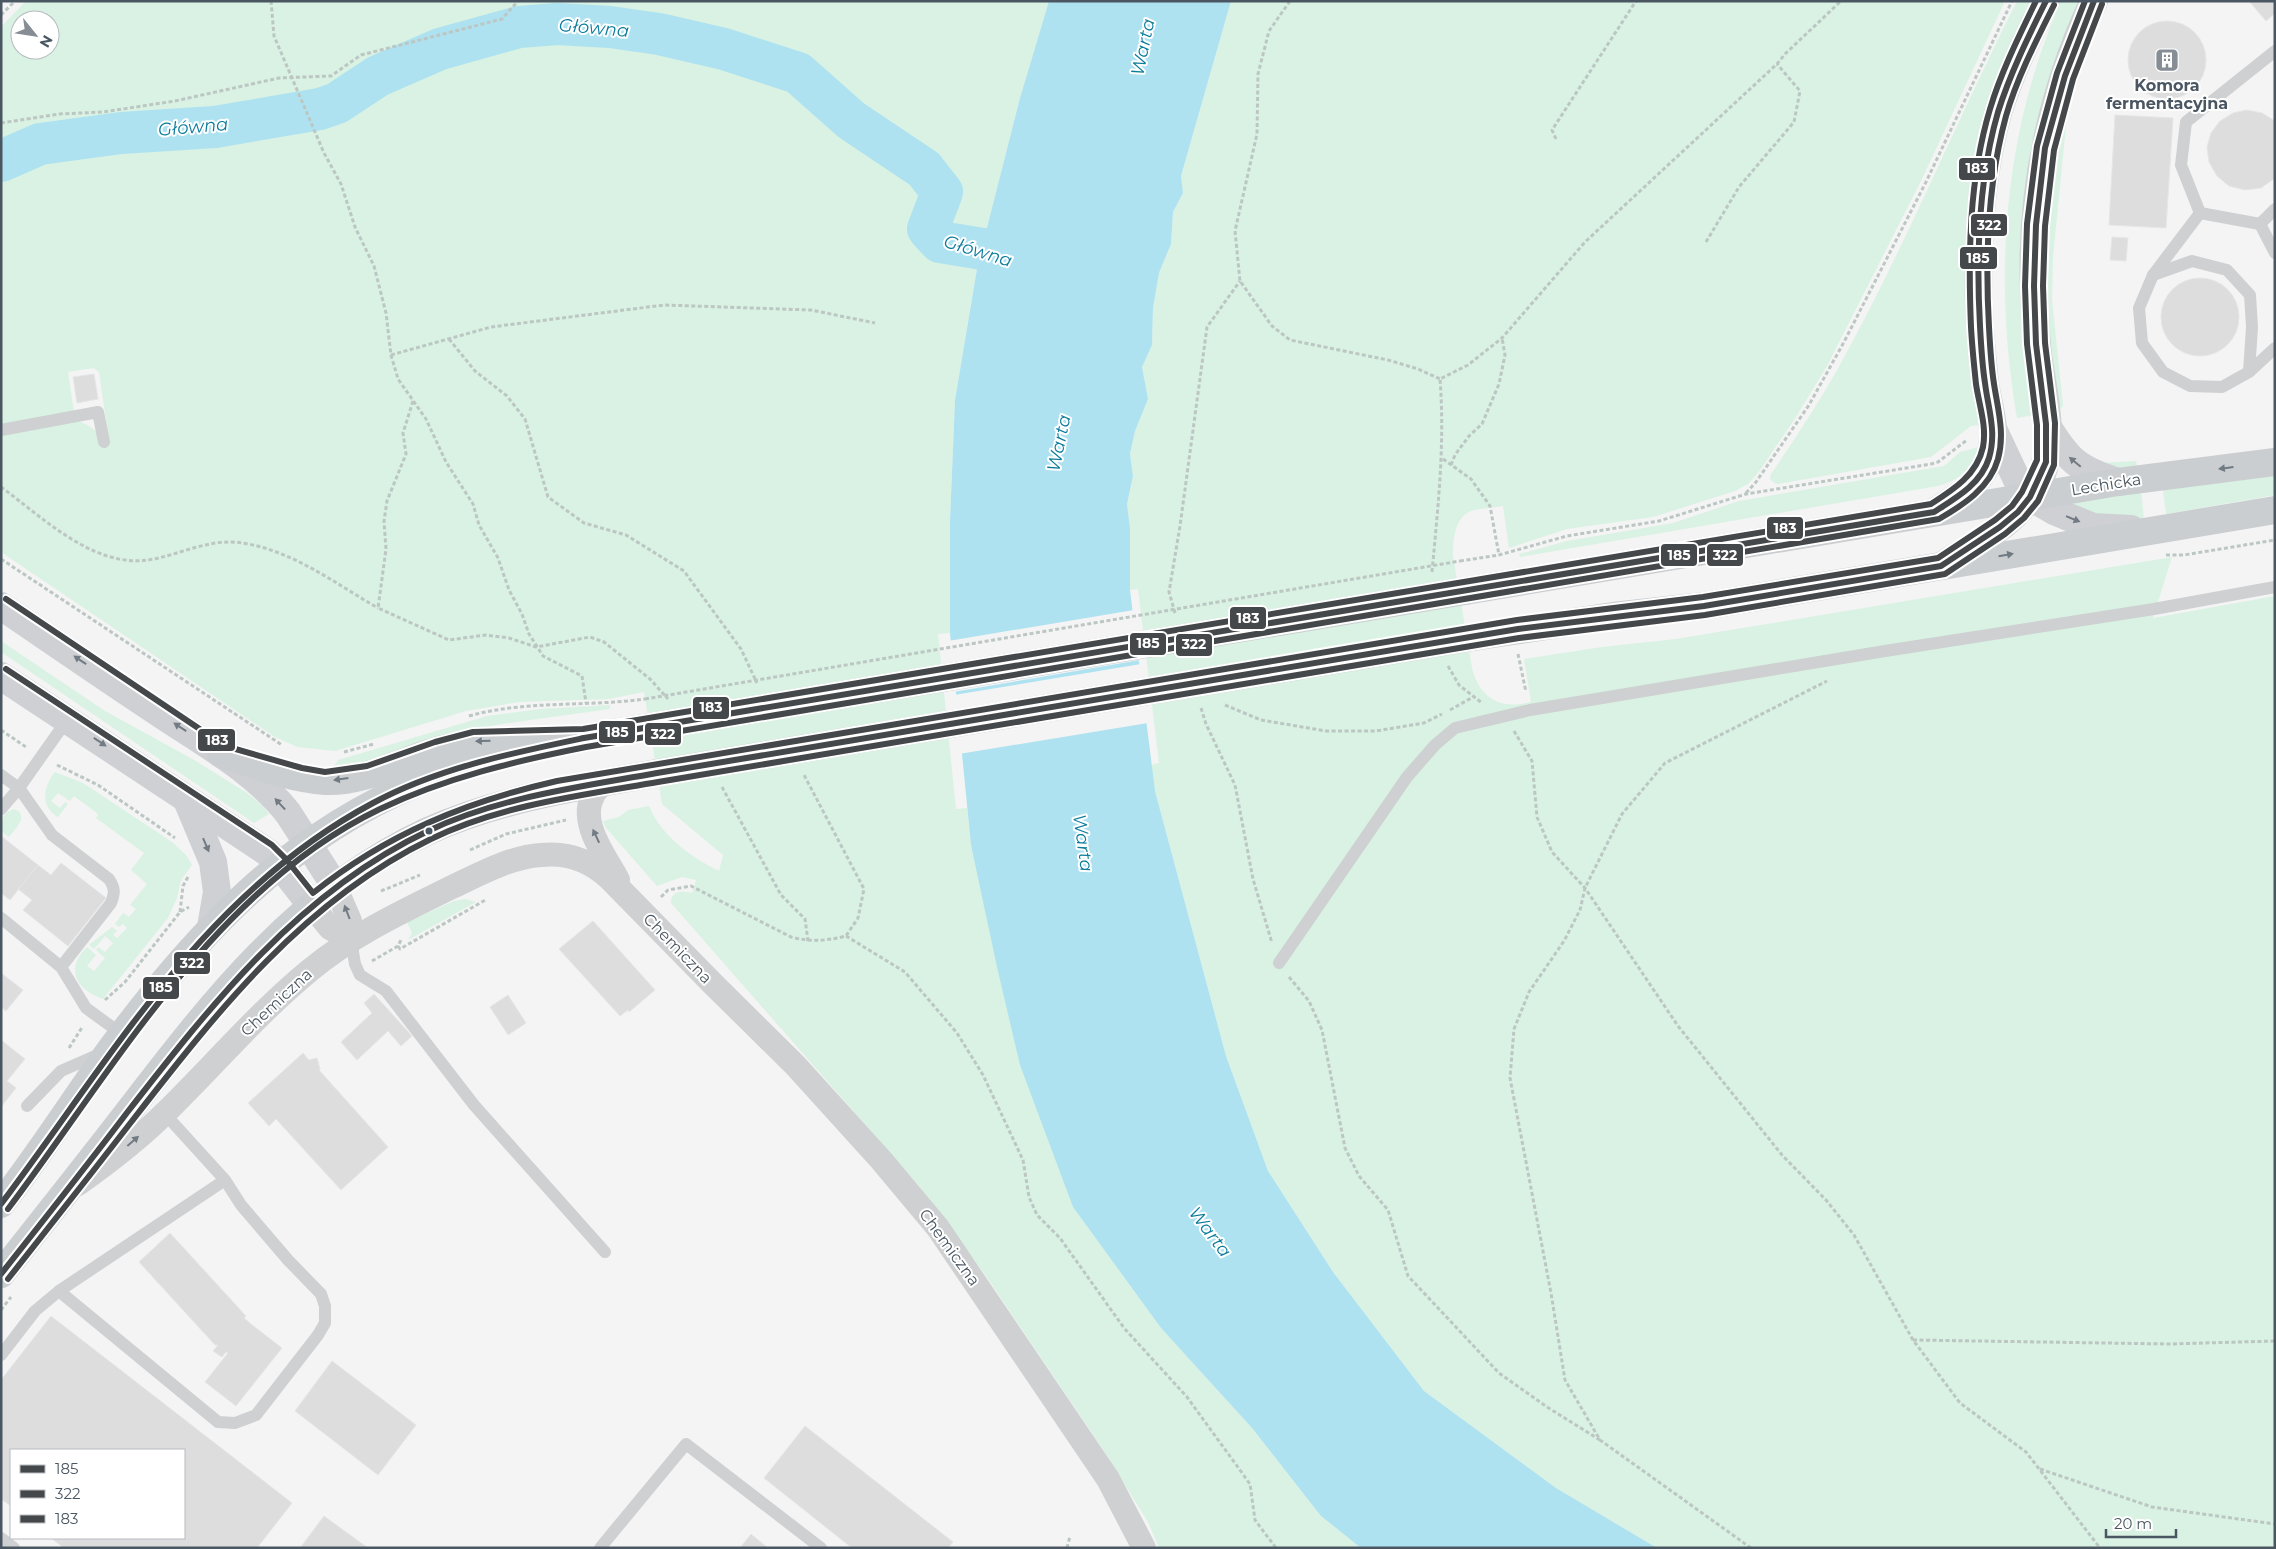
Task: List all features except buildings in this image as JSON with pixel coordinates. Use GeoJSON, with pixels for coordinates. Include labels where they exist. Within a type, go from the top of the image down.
{"type":"FeatureCollection","features":[{"type":"Feature","properties":{"kind":"main road","name":"Lechicka"},"geometry":{"type":"LineString","coordinates":[[584,738],[1934,512],[2118,482],[2275,462]]}},
{"type":"Feature","properties":{"kind":"main road"},"geometry":{"type":"LineString","coordinates":[[1,1274],[67,1192],[179,1046],[256,957],[311,905],[366,864],[407,842],[451,822],[531,796],[604,782],[1473,637],[1614,616],[1696,607],[1941,566],[2159,542],[2275,510]]}},
{"type":"Feature","properties":{"kind":"main road"},"geometry":{"type":"LineString","coordinates":[[221,754],[269,769],[325,781],[369,774],[438,750],[474,741],[584,738]]}},
{"type":"Feature","properties":{"kind":"main road"},"geometry":{"type":"LineString","coordinates":[[1,1204],[117,1042],[211,927],[279,864],[359,811],[421,781],[526,750],[584,738]]}},
{"type":"Feature","properties":{"kind":"street"},"geometry":{"type":"LineString","coordinates":[[1934,512],[1974,485],[1985,466],[1992,448],[1984,434],[1983,366],[1979,301],[1979,248],[1985,181],[1999,112],[2024,48],[2046,1]]}},
{"type":"Feature","properties":{"kind":"street"},"geometry":{"type":"LineString","coordinates":[[1941,566],[2000,527],[2018,512],[2030,497],[2046,462],[2048,444],[2036,344],[2034,286],[2036,225],[2045,148],[2064,76],[2094,1]]}},
{"type":"Feature","properties":{"kind":"street"},"geometry":{"type":"LineString","coordinates":[[2046,424],[2072,461],[2090,473],[2118,482]]}},
{"type":"Feature","properties":{"kind":"street"},"geometry":{"type":"LineString","coordinates":[[1984,434],[2030,497],[2054,511],[2094,526],[2159,542]]}},
{"type":"Feature","properties":{"kind":"street"},"geometry":{"type":"LineString","coordinates":[[1,606],[221,754],[280,803],[336,886],[348,914],[351,940]]}},
{"type":"Feature","properties":{"kind":"street"},"geometry":{"type":"LineString","coordinates":[[1,676],[267,852],[279,864],[330,928],[351,940]]}},
{"type":"Feature","properties":{"kind":"street"},"geometry":{"type":"LineString","coordinates":[[604,782],[594,794],[588,816],[593,832],[626,894]]}},
{"type":"Feature","properties":{"kind":"street"},"geometry":{"type":"LineString","coordinates":[[187,800],[213,862],[217,892],[211,927]]}},
{"type":"Feature","properties":{"kind":"street","name":"Chemiczna"},"geometry":{"type":"LineString","coordinates":[[67,1192],[113,1159],[165,1114],[280,996],[325,958],[351,940],[395,915],[510,861],[539,855],[561,855],[583,860],[601,870],[626,894],[713,984],[795,1064],[882,1161],[938,1228],[1108,1479],[1144,1548]]}},
{"type":"Feature","properties":{"kind":"lane"},"geometry":{"type":"LineString","coordinates":[[2200,213],[2181,165],[2186,122],[2275,51]]}},
{"type":"Feature","properties":{"kind":"lane"},"geometry":{"type":"LineString","coordinates":[[2260,224],[2275,209]]}},
{"type":"Feature","properties":{"kind":"lane"},"geometry":{"type":"LineString","coordinates":[[2200,213],[2260,224]]}},
{"type":"Feature","properties":{"kind":"lane"},"geometry":{"type":"LineString","coordinates":[[2200,213],[2153,275],[2139,308],[2142,343],[2162,372],[2190,386],[2222,386],[2249,372],[2275,348]]}},
{"type":"Feature","properties":{"kind":"lane"},"geometry":{"type":"LineString","coordinates":[[2260,224],[2275,253]]}},
{"type":"Feature","properties":{"kind":"lane"},"geometry":{"type":"LineString","coordinates":[[2153,275],[2192,261],[2227,270],[2250,295],[2252,327],[2249,372]]}},
{"type":"Feature","properties":{"kind":"lane"},"geometry":{"type":"LineString","coordinates":[[1,430],[98,412],[104,442]]}},
{"type":"Feature","properties":{"kind":"lane"},"geometry":{"type":"LineString","coordinates":[[1279,963],[1408,777],[1435,745],[1455,728],[1530,710],[2154,609],[2275,587]]}},
{"type":"Feature","properties":{"kind":"lane"},"geometry":{"type":"LineString","coordinates":[[1,809],[19,788],[67,720]]}},
{"type":"Feature","properties":{"kind":"lane"},"geometry":{"type":"LineString","coordinates":[[1,775],[19,788],[52,835],[109,879],[115,894],[111,903],[61,967]]}},
{"type":"Feature","properties":{"kind":"lane"},"geometry":{"type":"LineString","coordinates":[[1,918],[61,967],[86,1008],[117,1042],[61,1071],[27,1106]]}},
{"type":"Feature","properties":{"kind":"lane"},"geometry":{"type":"LineString","coordinates":[[351,940],[355,964],[360,975],[386,991],[474,1105],[605,1252]]}},
{"type":"Feature","properties":{"kind":"lane"},"geometry":{"type":"LineString","coordinates":[[59,1291],[218,1422],[235,1423],[256,1415],[318,1335],[325,1323],[325,1306],[321,1294],[270,1240],[241,1206],[224,1180],[165,1114]]}},
{"type":"Feature","properties":{"kind":"lane"},"geometry":{"type":"LineString","coordinates":[[1,1355],[35,1311],[59,1291],[224,1180]]}},
{"type":"Feature","properties":{"kind":"lane"},"geometry":{"type":"LineString","coordinates":[[600,1548],[686,1444],[821,1548]]}},
{"type":"Feature","properties":{"kind":"lane"},"geometry":{"type":"LineString","coordinates":[[1,1538],[14,1548]]}},
{"type":"Feature","properties":{"kind":"path"},"geometry":{"type":"LineString","coordinates":[[1,15],[15,1]]}},
{"type":"Feature","properties":{"kind":"path"},"geometry":{"type":"LineString","coordinates":[[271,1],[274,36],[324,153],[341,184],[355,227],[374,266],[386,314],[391,355],[398,379],[426,419],[446,462],[473,504],[479,525],[498,558],[508,590],[522,614],[536,647],[549,660],[568,667],[582,676],[586,703]]}},
{"type":"Feature","properties":{"kind":"path"},"geometry":{"type":"LineString","coordinates":[[1,123],[59,114],[103,112],[175,101],[278,78],[331,76],[362,55],[502,19],[518,1]]}},
{"type":"Feature","properties":{"kind":"path"},"geometry":{"type":"LineString","coordinates":[[1290,1],[1269,31],[1258,74],[1257,134],[1235,231],[1240,281],[1272,326],[1290,340],[1388,360],[1418,369],[1440,379]]}},
{"type":"Feature","properties":{"kind":"path"},"geometry":{"type":"LineString","coordinates":[[1556,139],[1552,130],[1636,1]]}},
{"type":"Feature","properties":{"kind":"path"},"geometry":{"type":"LineString","coordinates":[[1440,379],[1468,364],[1502,338],[1585,242],[1777,64],[1785,54],[1841,1]]}},
{"type":"Feature","properties":{"kind":"path"},"geometry":{"type":"LineString","coordinates":[[1746,494],[1766,468],[1823,382],[1926,182],[2012,1]]}},
{"type":"Feature","properties":{"kind":"path"},"geometry":{"type":"LineString","coordinates":[[1706,242],[1739,187],[1794,122],[1800,91],[1777,64]]}},
{"type":"Feature","properties":{"kind":"path"},"geometry":{"type":"LineString","coordinates":[[391,355],[491,327],[664,306],[811,310],[875,323]]}},
{"type":"Feature","properties":{"kind":"path"},"geometry":{"type":"LineString","coordinates":[[449,338],[475,372],[507,396],[525,420],[548,497],[584,523],[626,535],[684,571],[741,649],[758,687]]}},
{"type":"Feature","properties":{"kind":"path"},"geometry":{"type":"LineString","coordinates":[[1451,465],[1455,455],[1469,436],[1482,424],[1499,384],[1505,355],[1502,338]]}},
{"type":"Feature","properties":{"kind":"path"},"geometry":{"type":"LineString","coordinates":[[1432,577],[1442,459],[1440,379]]}},
{"type":"Feature","properties":{"kind":"path"},"geometry":{"type":"LineString","coordinates":[[378,608],[386,549],[384,520],[387,501],[406,454],[402,433],[413,400]]}},
{"type":"Feature","properties":{"kind":"path"},"geometry":{"type":"LineString","coordinates":[[645,699],[1460,561],[1499,556],[1566,536],[1659,520],[1746,494],[1931,464],[1938,462],[1961,443],[1984,434]]}},
{"type":"Feature","properties":{"kind":"path"},"geometry":{"type":"LineString","coordinates":[[1442,459],[1471,479],[1490,506],[1499,556]]}},
{"type":"Feature","properties":{"kind":"path"},"geometry":{"type":"LineString","coordinates":[[1,487],[85,548],[109,557],[131,561],[153,559],[218,541],[242,542],[268,549],[300,563],[378,608],[449,640],[486,635],[509,638],[536,647]]}},
{"type":"Feature","properties":{"kind":"path"},"geometry":{"type":"LineString","coordinates":[[2159,542],[2172,556],[2275,540]]}},
{"type":"Feature","properties":{"kind":"path"},"geometry":{"type":"LineString","coordinates":[[1,559],[288,748]]}},
{"type":"Feature","properties":{"kind":"path"},"geometry":{"type":"LineString","coordinates":[[1446,657],[1448,666],[1459,685],[1473,697],[1505,715],[1532,761],[1537,816],[1552,852],[1585,888],[1678,1026],[1782,1155],[1826,1200],[1854,1236],[1913,1340],[1960,1403],[2026,1452],[2100,1548]]}},
{"type":"Feature","properties":{"kind":"path"},"geometry":{"type":"LineString","coordinates":[[1600,1440],[1565,1380],[1551,1293],[1510,1078],[1514,1029],[1529,992],[1564,941],[1580,910],[1585,888],[1622,814],[1665,763],[1829,680],[1837,659]]}},
{"type":"Feature","properties":{"kind":"path"},"geometry":{"type":"LineString","coordinates":[[1520,660],[1530,710]]}},
{"type":"Feature","properties":{"kind":"path"},"geometry":{"type":"LineString","coordinates":[[1224,704],[1261,720],[1326,731],[1376,731],[1424,723],[1473,697]]}},
{"type":"Feature","properties":{"kind":"path"},"geometry":{"type":"LineString","coordinates":[[1,730],[41,757],[98,785],[179,841]]}},
{"type":"Feature","properties":{"kind":"path"},"geometry":{"type":"LineString","coordinates":[[644,912],[668,890],[691,886],[791,937],[808,942],[826,941],[846,936],[858,918],[864,889],[799,765]]}},
{"type":"Feature","properties":{"kind":"path"},"geometry":{"type":"LineString","coordinates":[[180,912],[183,886],[192,871]]}},
{"type":"Feature","properties":{"kind":"path"},"geometry":{"type":"LineString","coordinates":[[398,946],[400,950],[489,897]]}},
{"type":"Feature","properties":{"kind":"path"},"geometry":{"type":"LineString","coordinates":[[846,936],[905,972],[957,1033],[982,1075],[1023,1160],[1029,1197],[1038,1215],[1060,1238],[1124,1328],[1188,1397],[1250,1484],[1255,1520],[1276,1548]]}},
{"type":"Feature","properties":{"kind":"path"},"geometry":{"type":"LineString","coordinates":[[1279,963],[1309,1001],[1322,1030],[1345,1148],[1359,1176],[1388,1210],[1408,1276],[1498,1373],[1547,1407],[1600,1440],[1751,1548]]}},
{"type":"Feature","properties":{"kind":"path"},"geometry":{"type":"LineString","coordinates":[[1913,1340],[2170,1344],[2275,1341]]}},
{"type":"Feature","properties":{"kind":"path"},"geometry":{"type":"LineString","coordinates":[[2038,1469],[2152,1507],[2275,1524]]}},
{"type":"Feature","properties":{"kind":"path"},"geometry":{"type":"LineString","coordinates":[[1067,1548],[1070,1536]]}},
{"type":"Feature","properties":{"kind":"green space"},"geometry":{"type":"Polygon","coordinates":[[[26,1],[1049,1],[1020,98],[978,263],[955,400],[950,521],[950,633],[938,634],[956,809],[967,808],[971,845],[1073,1207],[1161,1328],[1252,1428],[1321,1516],[1361,1548],[1159,1548],[1148,1522],[1102,1448],[984,1273],[919,1186],[671,903],[673,896],[678,892],[692,893],[696,880],[682,877],[657,886],[606,828],[603,821],[619,817],[628,810],[649,806],[654,817],[669,836],[698,859],[719,871],[723,855],[662,804],[644,692],[609,699],[519,702],[466,711],[335,751],[297,747],[275,737],[1,552],[1,435],[56,423],[76,422],[87,425],[109,441],[99,372],[93,368],[68,372],[74,412],[1,426],[1,27],[10,18],[10,60],[60,60],[60,10],[17,10],[26,1]]]}},
{"type":"Feature","properties":{"kind":"green space"},"geometry":{"type":"Polygon","coordinates":[[[1231,1],[2005,1],[1921,181],[1827,366],[1796,417],[1758,473],[1748,484],[1735,491],[1653,517],[1567,529],[1509,548],[1503,506],[1475,510],[1465,514],[1456,530],[1453,556],[1472,668],[1480,688],[1493,700],[1501,703],[1520,704],[1531,702],[1524,659],[1602,647],[1676,639],[2172,557],[2153,618],[2275,596],[2275,1548],[1657,1548],[1556,1488],[1424,1391],[1333,1272],[1268,1171],[1226,1056],[1155,791],[1150,765],[1159,763],[1138,589],[1130,590],[1130,528],[1127,504],[1133,476],[1130,454],[1135,431],[1148,399],[1142,367],[1152,345],[1153,308],[1159,273],[1171,244],[1173,212],[1183,193],[1181,176],[1231,1]]]}},
{"type":"Feature","properties":{"kind":"green space"},"geometry":{"type":"Polygon","coordinates":[[[2017,1],[2033,1],[2002,69],[1980,425],[1971,426],[1931,457],[1778,484],[1774,483],[1770,479],[1771,474],[1836,372],[1884,281],[2017,1]]]}},
{"type":"Feature","properties":{"kind":"green space"},"geometry":{"type":"Polygon","coordinates":[[[2061,1],[2080,1],[2023,339],[2034,415],[2017,418],[2006,312],[2005,259],[2008,206],[2015,154],[2026,102],[2041,51],[2061,1]]]}},
{"type":"Feature","properties":{"kind":"green space"},"geometry":{"type":"Polygon","coordinates":[[[2067,116],[2053,257],[2052,300],[2063,405],[2058,413],[2049,329],[2046,258],[2052,197],[2067,116]]]}},
{"type":"Feature","properties":{"kind":"green space"},"geometry":{"type":"Polygon","coordinates":[[[1979,447],[1973,462],[1959,477],[1938,486],[1520,557],[1519,554],[1567,541],[1673,523],[1739,501],[1944,466],[1960,452],[1979,447]]]}},
{"type":"Feature","properties":{"kind":"green space"},"geometry":{"type":"Polygon","coordinates":[[[2078,449],[2102,463],[2136,461],[2137,467],[2122,469],[2091,465],[2078,449]]]}},
{"type":"Feature","properties":{"kind":"green space"},"geometry":{"type":"Polygon","coordinates":[[[2275,476],[2275,495],[2166,514],[2163,490],[2275,476]]]}},
{"type":"Feature","properties":{"kind":"green space"},"geometry":{"type":"Polygon","coordinates":[[[2141,491],[2144,519],[2123,521],[2074,508],[2071,503],[2141,491]]]}},
{"type":"Feature","properties":{"kind":"green space"},"geometry":{"type":"Polygon","coordinates":[[[1,641],[105,711],[196,761],[247,793],[262,805],[269,814],[254,823],[1,652],[1,641]]]}},
{"type":"Feature","properties":{"kind":"green space"},"geometry":{"type":"Polygon","coordinates":[[[610,705],[610,709],[467,730],[433,739],[362,763],[333,768],[338,760],[487,716],[540,709],[610,705]]]}},
{"type":"Feature","properties":{"kind":"green space"},"geometry":{"type":"Polygon","coordinates":[[[55,772],[83,783],[172,842],[186,855],[192,865],[181,880],[177,898],[168,918],[103,999],[86,990],[80,984],[75,971],[76,963],[87,947],[96,955],[87,966],[94,971],[105,958],[96,950],[98,947],[105,952],[113,943],[105,936],[94,949],[89,945],[112,927],[117,931],[113,935],[117,938],[127,928],[123,924],[119,927],[115,924],[123,913],[129,917],[136,909],[130,905],[147,884],[131,870],[144,853],[96,818],[98,814],[74,796],[70,801],[58,793],[51,801],[60,808],[65,802],[68,804],[58,817],[52,813],[48,808],[45,796],[48,784],[55,772]]]}},
{"type":"Feature","properties":{"kind":"green space"},"geometry":{"type":"Polygon","coordinates":[[[14,809],[19,812],[21,818],[18,826],[9,837],[1,831],[1,823],[3,817],[14,809]]]}},
{"type":"Feature","properties":{"kind":"green space"},"geometry":{"type":"Polygon","coordinates":[[[465,899],[476,902],[408,940],[412,933],[407,922],[454,901],[465,899]]]}},
{"type":"Feature","properties":{"kind":"water","name":"Warta"},"geometry":{"type":"Polygon","coordinates":[[[1049,1],[1231,1],[1181,176],[1183,193],[1173,212],[1171,244],[1159,273],[1153,308],[1152,345],[1142,367],[1148,399],[1135,431],[1130,454],[1133,476],[1127,504],[1130,528],[1130,590],[1155,791],[1226,1056],[1268,1171],[1333,1272],[1424,1391],[1556,1488],[1657,1548],[1361,1548],[1321,1516],[1252,1428],[1161,1328],[1073,1207],[1020,1065],[997,967],[971,845],[950,633],[950,521],[955,400],[978,263],[1020,98],[1049,1]]]}},
{"type":"Feature","properties":{"kind":"pier"},"geometry":{"type":"Polygon","coordinates":[[[1134,610],[1140,660],[953,692],[948,641],[1134,610]]]}},
{"type":"Feature","properties":{"kind":"pier"},"geometry":{"type":"Polygon","coordinates":[[[1141,664],[1148,723],[959,754],[954,695],[1141,664]]]}},
{"type":"Feature","properties":{"kind":"waterway","name":"Główna"},"geometry":{"type":"LineString","coordinates":[[1,161],[40,144],[121,133],[215,127],[320,109],[337,103],[378,76],[440,49],[519,27],[557,24],[610,27],[659,34],[724,49],[798,73],[851,120],[924,169],[942,192],[928,229],[940,242],[983,249],[1037,270]]}},
{"type":"Feature","properties":{"kind":"transit line","name":"183"},"geometry":{"type":"LineString","coordinates":[[6,599],[225,746],[302,768],[325,772],[367,766],[435,742],[473,732],[583,729],[1931,504],[1956,487],[1970,474],[1980,457],[1983,447],[1983,423],[1976,384],[1971,327],[1970,245],[1974,190],[1983,136],[1994,95],[2036,1]]}},
{"type":"Feature","properties":{"kind":"transit line","name":"185"},"geometry":{"type":"LineString","coordinates":[[1,1204],[123,1036],[211,930],[259,883],[313,840],[373,803],[423,780],[476,763],[584,738],[1934,512],[1959,496],[1974,483],[1989,458],[1992,429],[1982,362],[1978,272],[1982,191],[1991,138],[1998,112],[2026,42],[2046,1]]}},
{"type":"Feature","properties":{"kind":"transit line","name":"183"},"geometry":{"type":"LineString","coordinates":[[6,669],[272,845],[286,859],[313,893],[369,854],[398,837],[428,823],[490,799],[557,781],[1517,620],[1703,597],[1938,558],[1995,520],[2012,506],[2022,492],[2037,460],[2037,425],[2027,344],[2025,286],[2027,224],[2037,146],[2057,73],[2085,1]]}},
{"type":"Feature","properties":{"kind":"transit line","name":"185"},"geometry":{"type":"LineString","coordinates":[[1,1274],[191,1032],[260,954],[338,886],[381,856],[455,819],[540,794],[657,773],[1518,629],[1704,606],[1941,566],[2000,527],[2018,512],[2030,497],[2046,462],[2046,424],[2036,344],[2034,286],[2036,225],[2045,148],[2065,76],[2094,1]]}},
{"type":"Feature","properties":{"kind":"transit line","name":"322"},"geometry":{"type":"LineString","coordinates":[[8,1279],[164,1080],[230,1000],[265,962],[342,894],[385,864],[431,839],[458,827],[514,809],[600,792],[1519,638],[1705,615],[1945,574],[2005,534],[2024,518],[2038,501],[2054,465],[2055,423],[2045,343],[2043,286],[2045,226],[2054,150],[2073,79],[2102,4]]}},
{"type":"Feature","properties":{"kind":"transit line","name":"322"},"geometry":{"type":"LineString","coordinates":[[8,1209],[172,986],[218,933],[267,885],[321,843],[380,809],[455,779],[533,758],[586,747],[1939,519],[1975,495],[1989,479],[1998,459],[2001,431],[1991,363],[1987,274],[1991,195],[2000,142],[2010,102],[2027,60],[2054,5]]}},
{"type":"Feature","properties":{"kind":"place","name":"Komora fermentacyjna"},"geometry":{"type":"Point","coordinates":[2167,60]}}]}
